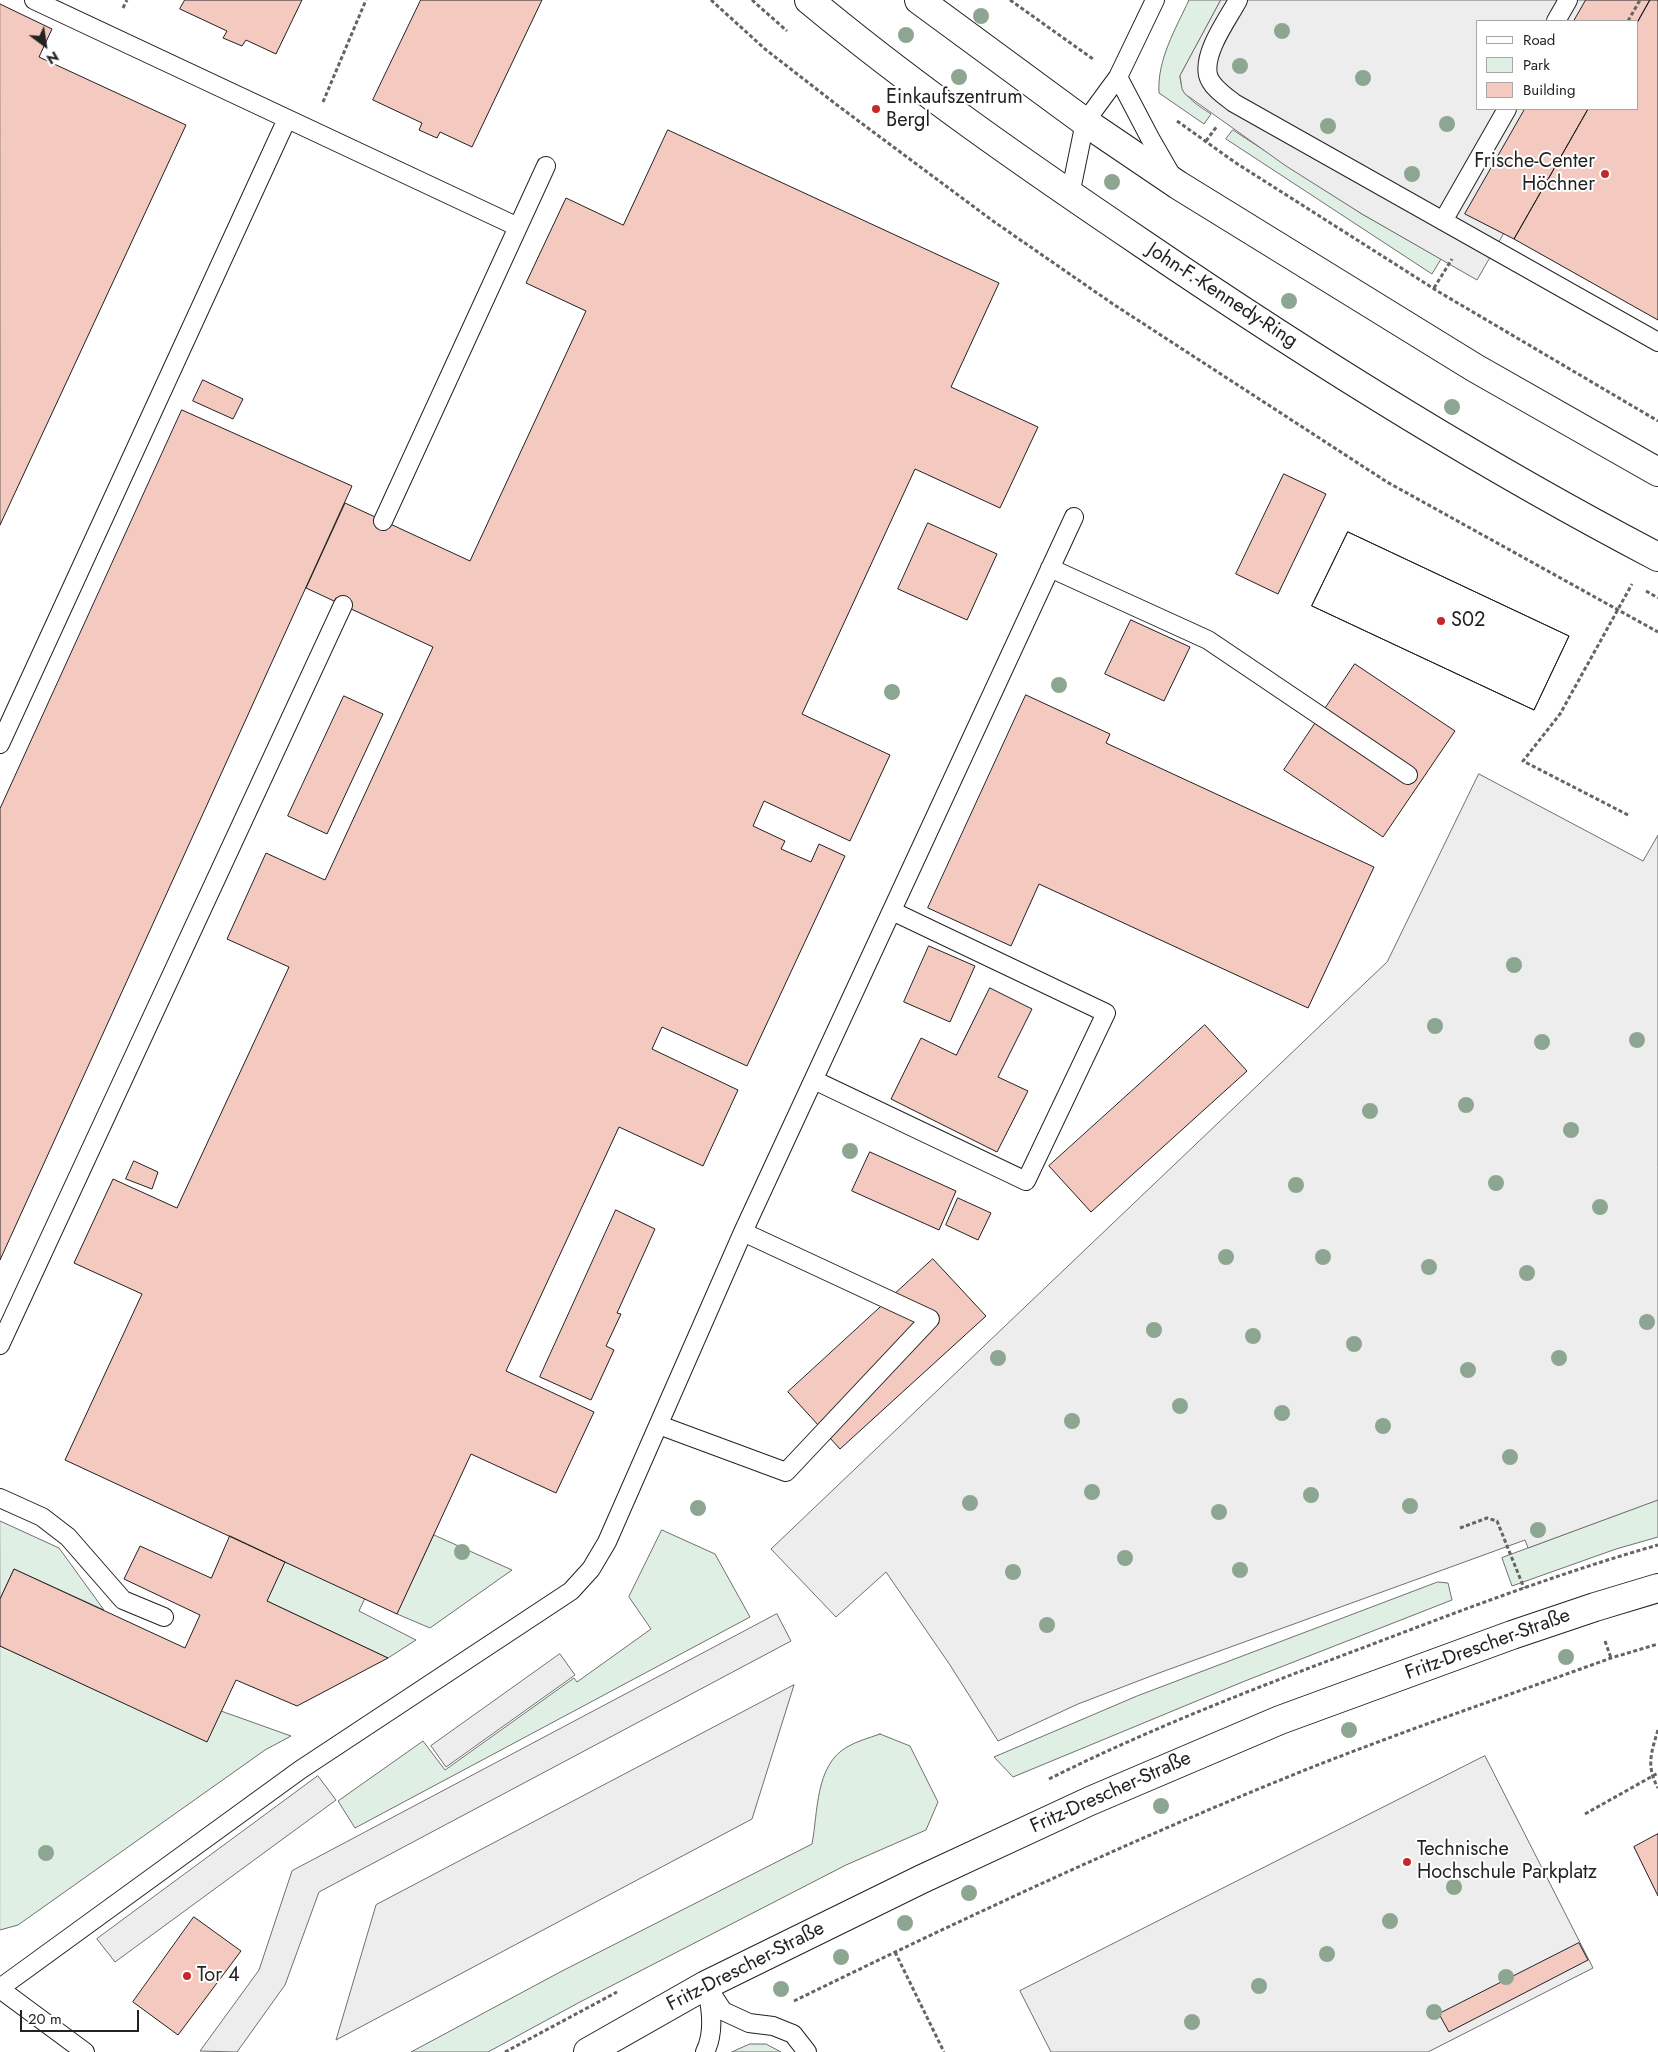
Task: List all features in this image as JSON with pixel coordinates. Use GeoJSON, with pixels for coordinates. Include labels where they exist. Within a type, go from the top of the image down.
{"type":"FeatureCollection","features":[{"type":"Feature","properties":{"kind":"main road","name":"John-F.-Kennedy-Ring"},"geometry":{"type":"LineString","coordinates":[[809,0],[965,121],[1222,298],[1391,405],[1516,479],[1658,557]]}},
{"type":"Feature","properties":{"kind":"main road"},"geometry":{"type":"LineString","coordinates":[[919,0],[1085,122],[1178,186],[1475,368],[1658,472]]}},
{"type":"Feature","properties":{"kind":"main road","name":"Fritz-Drescher-Straße"},"geometry":{"type":"LineString","coordinates":[[588,2052],[706,1985],[922,1879],[1064,1813],[1280,1720],[1512,1635],[1658,1588]]}},
{"type":"Feature","properties":{"kind":"lane"},"geometry":{"type":"LineString","coordinates":[[34,0],[518,227]]}},
{"type":"Feature","properties":{"kind":"lane"},"geometry":{"type":"LineString","coordinates":[[1070,195],[1085,122],[1118,78],[1155,0]]}},
{"type":"Feature","properties":{"kind":"lane"},"geometry":{"type":"LineString","coordinates":[[1238,0],[1208,59],[1208,76],[1218,90],[1234,103],[1658,342]]}},
{"type":"Feature","properties":{"kind":"lane"},"geometry":{"type":"LineString","coordinates":[[1557,20],[1568,0]]}},
{"type":"Feature","properties":{"kind":"lane"},"geometry":{"type":"LineString","coordinates":[[1118,78],[1178,186]]}},
{"type":"Feature","properties":{"kind":"lane"},"geometry":{"type":"LineString","coordinates":[[1443,221],[1506,110]]}},
{"type":"Feature","properties":{"kind":"lane"},"geometry":{"type":"LineString","coordinates":[[0,744],[287,119]]}},
{"type":"Feature","properties":{"kind":"lane"},"geometry":{"type":"LineString","coordinates":[[383,521],[546,166]]}},
{"type":"Feature","properties":{"kind":"lane"},"geometry":{"type":"LineString","coordinates":[[85,2052],[0,1989],[300,1770],[571,1591],[591,1569],[608,1542],[743,1232],[1074,517]]}},
{"type":"Feature","properties":{"kind":"lane"},"geometry":{"type":"LineString","coordinates":[[1050,568],[1208,640],[1408,775]]}},
{"type":"Feature","properties":{"kind":"lane"},"geometry":{"type":"LineString","coordinates":[[0,1345],[343,605]]}},
{"type":"Feature","properties":{"kind":"lane"},"geometry":{"type":"LineString","coordinates":[[814,1080],[1026,1181],[1102,1022],[1106,1013],[892,911]]}},
{"type":"Feature","properties":{"kind":"lane"},"geometry":{"type":"LineString","coordinates":[[659,1426],[786,1472],[930,1319],[743,1232]]}},
{"type":"Feature","properties":{"kind":"lane"},"geometry":{"type":"LineString","coordinates":[[0,1498],[42,1517],[68,1537],[123,1600],[164,1617]]}},
{"type":"Feature","properties":{"kind":"lane"},"geometry":{"type":"LineString","coordinates":[[706,1985],[723,2011],[750,2023],[773,2026],[793,2034],[807,2052]]}},
{"type":"Feature","properties":{"kind":"lane"},"geometry":{"type":"LineString","coordinates":[[705,2052],[709,2044],[712,2016],[706,1985]]}},
{"type":"Feature","properties":{"kind":"path"},"geometry":{"type":"LineString","coordinates":[[322,103],[366,0]]}},
{"type":"Feature","properties":{"kind":"path"},"geometry":{"type":"LineString","coordinates":[[711,0],[766,49],[837,105],[992,221],[1113,304],[1387,482],[1658,632]]}},
{"type":"Feature","properties":{"kind":"path"},"geometry":{"type":"LineString","coordinates":[[1010,0],[1118,78]]}},
{"type":"Feature","properties":{"kind":"path"},"geometry":{"type":"LineString","coordinates":[[1629,20],[1640,0]]}},
{"type":"Feature","properties":{"kind":"path"},"geometry":{"type":"LineString","coordinates":[[1171,117],[1236,163],[1439,292],[1658,421]]}},
{"type":"Feature","properties":{"kind":"path"},"geometry":{"type":"LineString","coordinates":[[1628,815],[1523,762],[1560,714],[1632,584]]}},
{"type":"Feature","properties":{"kind":"path"},"geometry":{"type":"LineString","coordinates":[[1460,1528],[1487,1518],[1497,1521],[1524,1588]]}},
{"type":"Feature","properties":{"kind":"path"},"geometry":{"type":"LineString","coordinates":[[750,2023],[1077,1866],[1306,1770],[1611,1658],[1658,1644]]}},
{"type":"Feature","properties":{"kind":"path"},"geometry":{"type":"LineString","coordinates":[[1658,1730],[1650,1755],[1651,1776],[1658,1788]]}},
{"type":"Feature","properties":{"kind":"path"},"geometry":{"type":"LineString","coordinates":[[1586,1814],[1658,1773]]}},
{"type":"Feature","properties":{"kind":"path"},"geometry":{"type":"LineString","coordinates":[[896,1952],[944,2052]]}},
{"type":"Feature","properties":{"kind":"green space"},"geometry":{"type":"Polygon","coordinates":[[[1189,0],[1221,0],[1180,76],[1183,89],[1190,99],[1211,114],[1204,124],[1159,93],[1159,81],[1164,57],[1189,0]]]}},
{"type":"Feature","properties":{"kind":"green space"},"geometry":{"type":"Polygon","coordinates":[[[1233,130],[1362,214],[1441,259],[1432,274],[1226,139],[1233,130]]]}},
{"type":"Feature","properties":{"kind":"green space"},"geometry":{"type":"Polygon","coordinates":[[[1658,1500],[1658,1537],[1616,1549],[1512,1586],[1502,1558],[1658,1500]]]}},
{"type":"Feature","properties":{"kind":"green space"},"geometry":{"type":"Polygon","coordinates":[[[0,1521],[59,1548],[104,1610],[14,1569],[0,1599],[0,1521]]]}},
{"type":"Feature","properties":{"kind":"green space"},"geometry":{"type":"Polygon","coordinates":[[[662,1530],[715,1554],[750,1617],[355,1828],[338,1801],[423,1741],[445,1770],[574,1678],[577,1682],[651,1629],[629,1597],[662,1530]]]}},
{"type":"Feature","properties":{"kind":"green space"},"geometry":{"type":"Polygon","coordinates":[[[434,1535],[512,1570],[430,1628],[397,1614],[434,1535]]]}},
{"type":"Feature","properties":{"kind":"green space"},"geometry":{"type":"Polygon","coordinates":[[[285,1562],[365,1598],[359,1611],[416,1640],[388,1658],[267,1601],[285,1562]]]}},
{"type":"Feature","properties":{"kind":"green space"},"geometry":{"type":"Polygon","coordinates":[[[1438,1582],[1448,1583],[1452,1600],[1245,1681],[1013,1777],[994,1757],[1137,1696],[1438,1582]]]}},
{"type":"Feature","properties":{"kind":"green space"},"geometry":{"type":"Polygon","coordinates":[[[0,1646],[207,1741],[221,1711],[291,1736],[265,1750],[18,1925],[0,1930],[0,1646]]]}},
{"type":"Feature","properties":{"kind":"green space"},"geometry":{"type":"Polygon","coordinates":[[[880,1734],[910,1746],[938,1802],[926,1830],[846,1865],[580,2002],[488,2052],[411,2052],[562,1971],[812,1844],[817,1804],[823,1777],[829,1765],[847,1747],[880,1734]]]}},
{"type":"Feature","properties":{"kind":"green space"},"geometry":{"type":"Polygon","coordinates":[[[750,2044],[766,2044],[781,2052],[732,2052],[750,2044]]]}},
{"type":"Feature","properties":{"kind":"shaded area"},"geometry":{"type":"Polygon","coordinates":[[[1221,0],[1637,0],[1625,20],[1476,20],[1476,110],[1574,110],[1477,280],[1362,214],[1286,166],[1185,94],[1182,89],[1180,76],[1221,0]]]}},
{"type":"Feature","properties":{"kind":"shaded area"},"geometry":{"type":"Polygon","coordinates":[[[1479,774],[1643,861],[1658,835],[1658,1500],[1528,1548],[1525,1540],[1159,1673],[1078,1704],[998,1741],[950,1665],[886,1572],[836,1617],[771,1549],[1387,962],[1479,774]]]}},
{"type":"Feature","properties":{"kind":"shaded area"},"geometry":{"type":"Polygon","coordinates":[[[777,1614],[791,1641],[319,1892],[285,1985],[237,2052],[200,2051],[259,1970],[292,1871],[777,1614]]]}},
{"type":"Feature","properties":{"kind":"shaded area"},"geometry":{"type":"Polygon","coordinates":[[[560,1654],[575,1675],[446,1767],[431,1746],[560,1654]]]}},
{"type":"Feature","properties":{"kind":"shaded area"},"geometry":{"type":"Polygon","coordinates":[[[794,1685],[752,1819],[336,2040],[376,1905],[794,1685]]]}},
{"type":"Feature","properties":{"kind":"shaded area","name":"Technische Hochschule Parkplatz"},"geometry":{"type":"Polygon","coordinates":[[[1485,1756],[1593,1968],[1428,2052],[1051,2052],[1020,1991],[1485,1756]]]}},
{"type":"Feature","properties":{"kind":"shaded area"},"geometry":{"type":"Polygon","coordinates":[[[318,1776],[336,1800],[115,1962],[97,1939],[318,1776]]]}},
{"type":"Feature","properties":{"kind":"building"},"geometry":{"type":"Polygon","coordinates":[[[185,0],[302,0],[276,54],[246,40],[242,46],[223,38],[227,31],[180,9],[185,0]]]}},
{"type":"Feature","properties":{"kind":"building"},"geometry":{"type":"Polygon","coordinates":[[[421,0],[542,0],[472,147],[440,132],[437,138],[419,130],[422,123],[373,100],[421,0]]]}},
{"type":"Feature","properties":{"kind":"building"},"geometry":{"type":"Polygon","coordinates":[[[1586,0],[1650,0],[1638,21],[1575,20],[1586,0]]]}},
{"type":"Feature","properties":{"kind":"building","name":"Frische-Center Höchner"},"geometry":{"type":"Polygon","coordinates":[[[1650,0],[1658,0],[1658,320],[1514,239],[1587,110],[1638,110],[1638,21],[1650,0]]]}},
{"type":"Feature","properties":{"kind":"building"},"geometry":{"type":"Polygon","coordinates":[[[0,4],[52,29],[39,57],[186,125],[0,525],[0,4]]]}},
{"type":"Feature","properties":{"kind":"building"},"geometry":{"type":"Polygon","coordinates":[[[1524,110],[1587,110],[1514,239],[1465,214],[1524,110]]]}},
{"type":"Feature","properties":{"kind":"building"},"geometry":{"type":"Polygon","coordinates":[[[668,130],[999,283],[951,387],[1038,427],[1000,508],[915,469],[802,714],[890,755],[850,841],[764,801],[753,826],[785,841],[781,849],[811,862],[819,844],[845,856],[747,1066],[662,1027],[652,1049],[738,1090],[703,1166],[619,1127],[506,1371],[594,1412],[556,1493],[471,1454],[397,1614],[65,1460],[142,1294],[74,1263],[113,1179],[177,1208],[289,967],[227,939],[266,853],[325,880],[433,647],[306,588],[345,503],[470,561],[586,311],[526,283],[566,198],[623,225],[668,130]]]}},
{"type":"Feature","properties":{"kind":"building"},"geometry":{"type":"Polygon","coordinates":[[[203,380],[243,399],[233,419],[193,401],[203,380]]]}},
{"type":"Feature","properties":{"kind":"building"},"geometry":{"type":"Polygon","coordinates":[[[182,410],[352,486],[0,1260],[0,809],[182,410]]]}},
{"type":"Feature","properties":{"kind":"building"},"geometry":{"type":"Polygon","coordinates":[[[1284,474],[1326,494],[1278,594],[1236,574],[1284,474]]]}},
{"type":"Feature","properties":{"kind":"building"},"geometry":{"type":"Polygon","coordinates":[[[928,523],[997,554],[967,620],[898,589],[928,523]]]}},
{"type":"Feature","properties":{"kind":"building","name":"S02"},"geometry":{"type":"Polygon","coordinates":[[[1348,532],[1569,636],[1534,710],[1312,606],[1348,532]]]}},
{"type":"Feature","properties":{"kind":"building","name":"S02"},"geometry":{"type":"Polygon","coordinates":[[[1348,532],[1569,636],[1534,710],[1312,606],[1348,532]]]}},
{"type":"Feature","properties":{"kind":"building"},"geometry":{"type":"Polygon","coordinates":[[[1131,620],[1190,647],[1164,701],[1105,674],[1131,620]]]}},
{"type":"Feature","properties":{"kind":"building"},"geometry":{"type":"Polygon","coordinates":[[[1355,664],[1455,731],[1383,837],[1284,770],[1355,664]]]}},
{"type":"Feature","properties":{"kind":"building"},"geometry":{"type":"Polygon","coordinates":[[[1026,695],[1110,734],[1106,743],[1374,867],[1308,1008],[1039,884],[1011,946],[928,908],[1026,695]]]}},
{"type":"Feature","properties":{"kind":"building"},"geometry":{"type":"Polygon","coordinates":[[[344,696],[383,714],[327,834],[288,816],[344,696]]]}},
{"type":"Feature","properties":{"kind":"building"},"geometry":{"type":"Polygon","coordinates":[[[929,946],[975,966],[950,1022],[904,1002],[929,946]]]}},
{"type":"Feature","properties":{"kind":"building"},"geometry":{"type":"Polygon","coordinates":[[[990,988],[1032,1009],[998,1077],[1028,1091],[997,1152],[891,1099],[921,1038],[956,1055],[990,988]]]}},
{"type":"Feature","properties":{"kind":"building"},"geometry":{"type":"Polygon","coordinates":[[[1205,1025],[1247,1071],[1091,1212],[1049,1166],[1205,1025]]]}},
{"type":"Feature","properties":{"kind":"building"},"geometry":{"type":"Polygon","coordinates":[[[870,1152],[956,1191],[939,1230],[852,1191],[870,1152]]]}},
{"type":"Feature","properties":{"kind":"building"},"geometry":{"type":"Polygon","coordinates":[[[134,1161],[158,1172],[152,1189],[126,1179],[134,1161]]]}},
{"type":"Feature","properties":{"kind":"building"},"geometry":{"type":"Polygon","coordinates":[[[958,1198],[991,1213],[978,1240],[946,1225],[958,1198]]]}},
{"type":"Feature","properties":{"kind":"building"},"geometry":{"type":"Polygon","coordinates":[[[616,1210],[655,1229],[617,1313],[621,1314],[606,1346],[614,1350],[591,1400],[540,1377],[616,1210]]]}},
{"type":"Feature","properties":{"kind":"building"},"geometry":{"type":"Polygon","coordinates":[[[933,1259],[986,1316],[840,1449],[788,1392],[933,1259]]]}},
{"type":"Feature","properties":{"kind":"building"},"geometry":{"type":"Polygon","coordinates":[[[230,1536],[285,1562],[267,1601],[388,1658],[297,1706],[236,1680],[207,1742],[0,1646],[0,1599],[14,1569],[185,1648],[200,1615],[124,1579],[140,1546],[211,1578],[230,1536]]]}},
{"type":"Feature","properties":{"kind":"building"},"geometry":{"type":"Polygon","coordinates":[[[1658,1834],[1658,1896],[1634,1847],[1658,1834]]]}},
{"type":"Feature","properties":{"kind":"building","name":"Tor 4"},"geometry":{"type":"Polygon","coordinates":[[[194,1917],[241,1951],[178,2035],[133,2002],[194,1917]]]}},
{"type":"Feature","properties":{"kind":"building"},"geometry":{"type":"Polygon","coordinates":[[[1579,1943],[1588,1960],[1449,2032],[1439,2014],[1579,1943]]]}},
{"type":"Feature","properties":{"kind":"place","name":"Einkaufszentrum Bergl"},"geometry":{"type":"Point","coordinates":[876,109]}},
{"type":"Feature","properties":{"kind":"place","name":"Frische-Center Höchner"},"geometry":{"type":"Point","coordinates":[1605,174]}},
{"type":"Feature","properties":{"kind":"place","name":"S02"},"geometry":{"type":"Point","coordinates":[1441,621]}},
{"type":"Feature","properties":{"kind":"place","name":"Technische Hochschule Parkplatz"},"geometry":{"type":"Point","coordinates":[1407,1862]}},
{"type":"Feature","properties":{"kind":"place","name":"Tor 4"},"geometry":{"type":"Point","coordinates":[187,1976]}}]}
